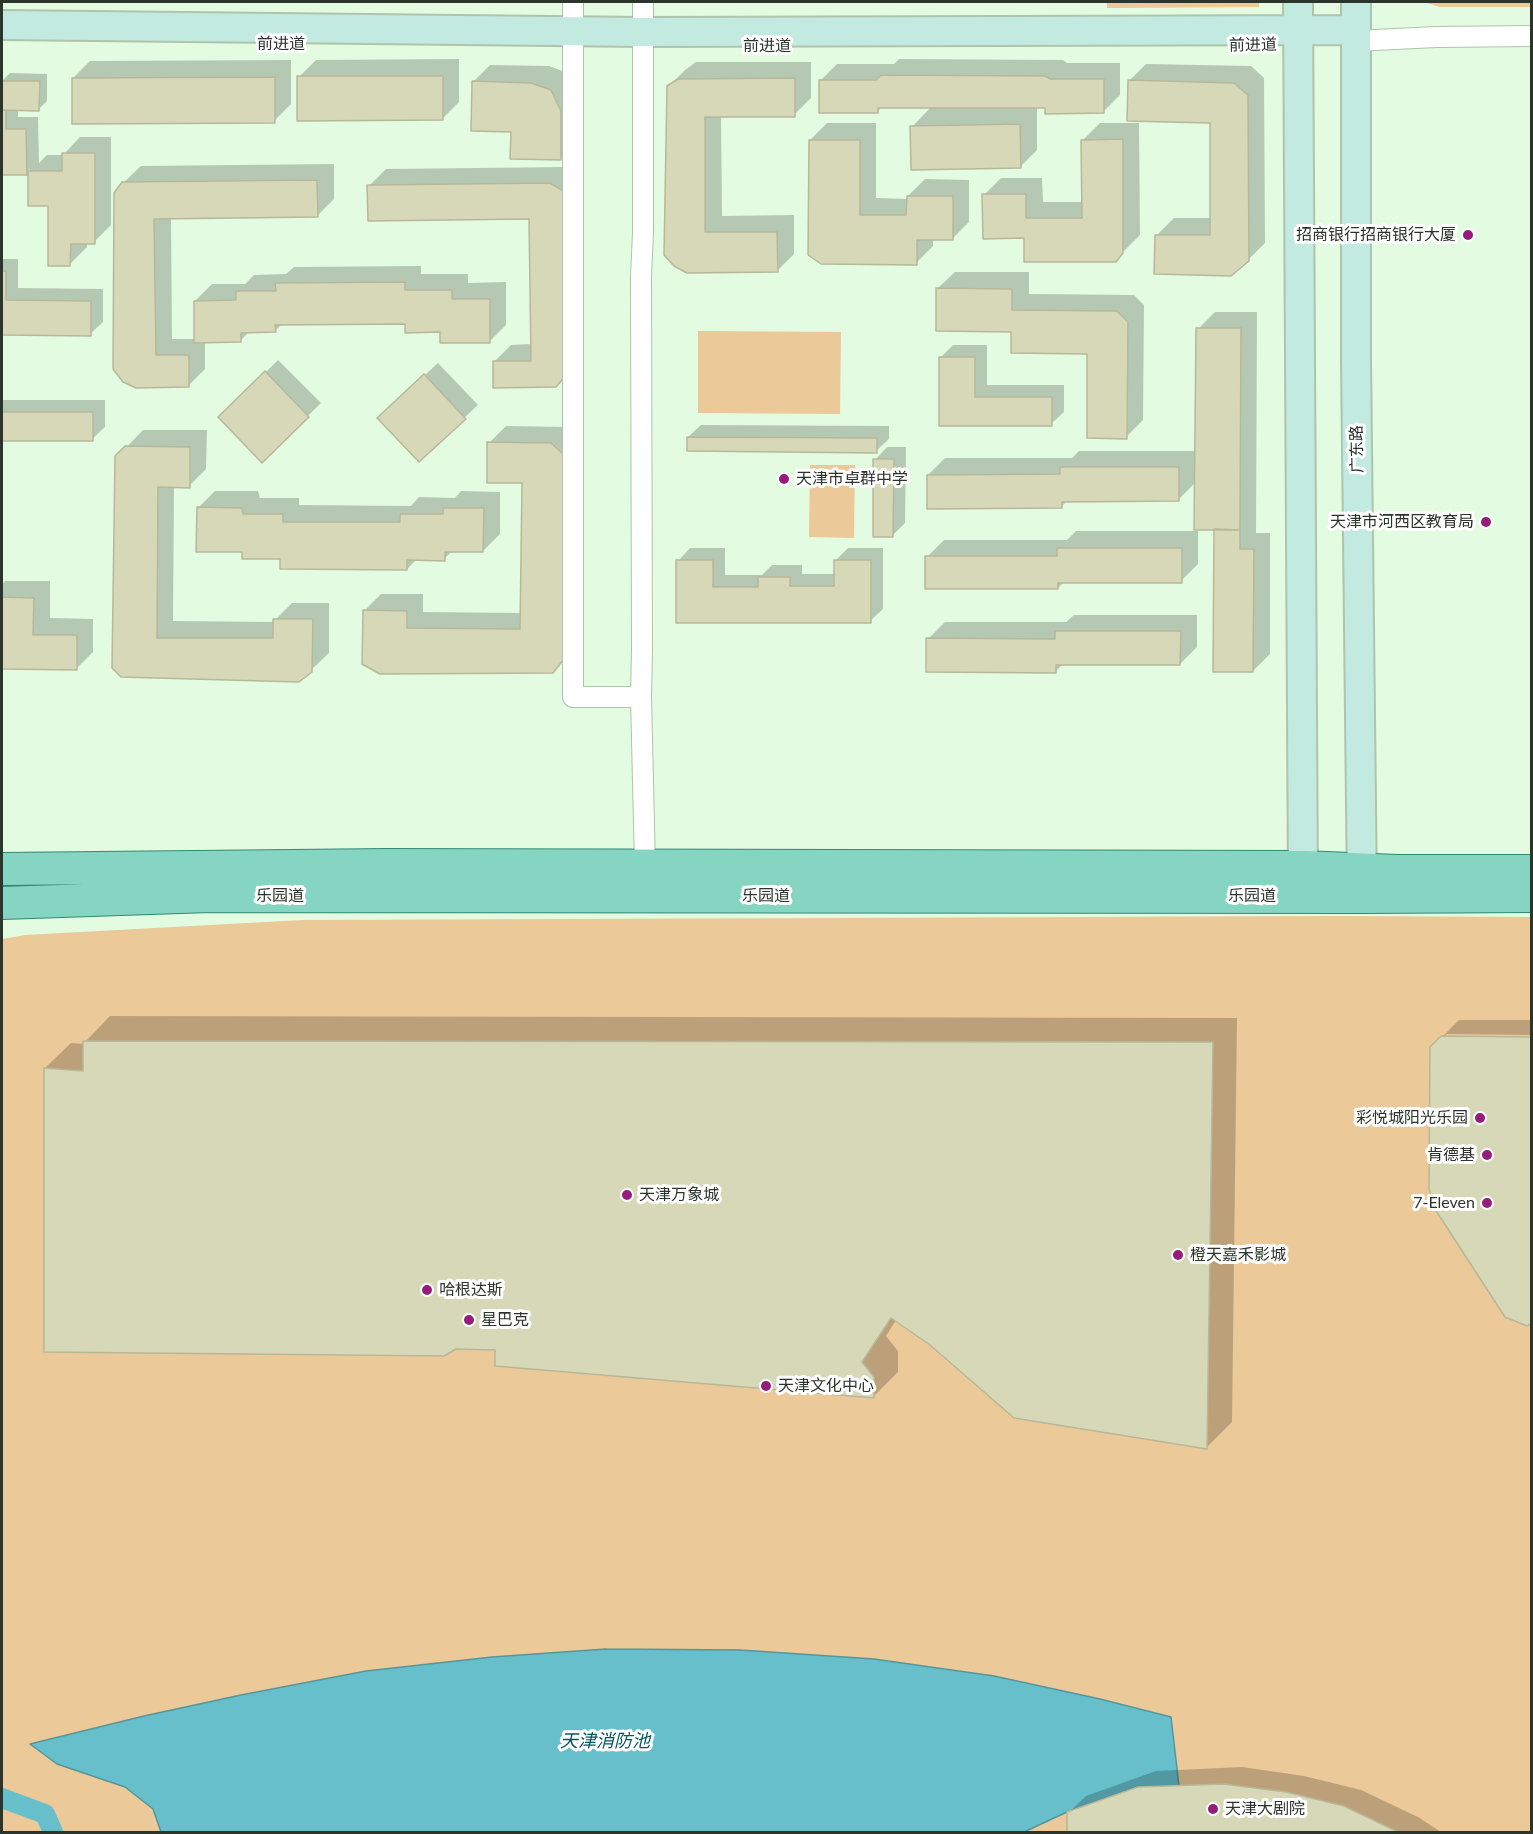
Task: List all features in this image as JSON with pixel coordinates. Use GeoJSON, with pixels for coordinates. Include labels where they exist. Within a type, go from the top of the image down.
{"type":"FeatureCollection","features":[{"type":"Feature","properties":{"kind":"main road"},"geometry":{"type":"LineString","coordinates":[[1298,2],[1303,882]]}},
{"type":"Feature","properties":{"kind":"main road","name":"广东路"},"geometry":{"type":"LineString","coordinates":[[1356,2],[1356,371],[1362,883]]}},
{"type":"Feature","properties":{"kind":"main road","name":"前进道"},"geometry":{"type":"LineString","coordinates":[[7,35],[1256,45],[1298,37],[1355,35]]}},
{"type":"Feature","properties":{"kind":"main road","name":"乐园道"},"geometry":{"type":"LineString","coordinates":[[2,869],[388,865],[645,881],[1303,882],[1362,883],[1532,896]]}},
{"type":"Feature","properties":{"kind":"main road","name":"乐园道"},"geometry":{"type":"LineString","coordinates":[[1362,883],[1397,871],[1532,871]]}},
{"type":"Feature","properties":{"kind":"main road","name":"乐园道"},"geometry":{"type":"LineString","coordinates":[[2,903],[210,896],[481,897],[645,881]]}},
{"type":"Feature","properties":{"kind":"street"},"geometry":{"type":"LineString","coordinates":[[573,2],[573,697],[641,697]]}},
{"type":"Feature","properties":{"kind":"street"},"geometry":{"type":"LineString","coordinates":[[643,2],[641,697],[645,881]]}},
{"type":"Feature","properties":{"kind":"street","name":"前进道"},"geometry":{"type":"LineString","coordinates":[[1355,35],[1532,36]]}},
{"type":"Feature","properties":{"kind":"shaded area"},"geometry":{"type":"Polygon","coordinates":[[[1107,2],[1259,2],[1259,7],[1107,8],[1107,2]]]}},
{"type":"Feature","properties":{"kind":"shaded area"},"geometry":{"type":"Polygon","coordinates":[[[1423,2],[1531,2],[1531,7],[1440,7],[1423,2]]]}},
{"type":"Feature","properties":{"kind":"shaded area"},"geometry":{"type":"Polygon","coordinates":[[[698,331],[841,332],[840,414],[698,413],[698,331]]]}},
{"type":"Feature","properties":{"kind":"shaded area"},"geometry":{"type":"Polygon","coordinates":[[[810,465],[855,465],[854,538],[809,537],[810,465]]]}},
{"type":"Feature","properties":{"kind":"shaded area","name":"天津文化中心"},"geometry":{"type":"Polygon","coordinates":[[[1531,917],[1531,1832],[2,1832],[2,939],[25,935],[303,920],[1531,917]]]}},
{"type":"Feature","properties":{"kind":"water","name":"天津消防池"},"geometry":{"type":"Polygon","coordinates":[[[606,1649],[740,1650],[874,1659],[994,1676],[1100,1699],[1171,1717],[1179,1786],[1138,1787],[1067,1812],[1024,1832],[161,1832],[153,1809],[125,1787],[57,1764],[30,1744],[144,1716],[366,1671],[492,1657],[606,1649]]]}},
{"type":"Feature","properties":{"kind":"building"},"geometry":{"type":"Polygon","coordinates":[[[881,75],[1045,76],[1050,79],[1104,79],[1104,113],[1045,114],[1045,108],[878,108],[878,113],[819,113],[819,80],[876,80],[881,75]]]}},
{"type":"Feature","properties":{"kind":"building"},"geometry":{"type":"Polygon","coordinates":[[[297,76],[443,76],[443,120],[297,121],[297,76]]]}},
{"type":"Feature","properties":{"kind":"building"},"geometry":{"type":"Polygon","coordinates":[[[275,77],[275,123],[72,124],[72,78],[275,77]]]}},
{"type":"Feature","properties":{"kind":"building"},"geometry":{"type":"Polygon","coordinates":[[[795,78],[795,117],[705,117],[705,232],[777,232],[778,272],[687,273],[674,266],[664,255],[667,86],[678,79],[795,78]]]}},
{"type":"Feature","properties":{"kind":"building"},"geometry":{"type":"Polygon","coordinates":[[[1128,80],[1234,83],[1248,95],[1249,261],[1231,276],[1154,274],[1155,235],[1210,235],[1210,123],[1127,121],[1128,80]]]}},
{"type":"Feature","properties":{"kind":"building"},"geometry":{"type":"Polygon","coordinates":[[[2,81],[40,81],[39,111],[2,110],[2,81]]]}},
{"type":"Feature","properties":{"kind":"building"},"geometry":{"type":"Polygon","coordinates":[[[472,81],[531,83],[551,90],[561,111],[561,160],[510,159],[511,132],[471,131],[472,81]]]}},
{"type":"Feature","properties":{"kind":"building"},"geometry":{"type":"Polygon","coordinates":[[[2,110],[6,110],[6,129],[26,129],[27,175],[2,175],[2,110]]]}},
{"type":"Feature","properties":{"kind":"building"},"geometry":{"type":"Polygon","coordinates":[[[1020,124],[1021,168],[911,170],[910,126],[1020,124]]]}},
{"type":"Feature","properties":{"kind":"building"},"geometry":{"type":"Polygon","coordinates":[[[1123,139],[1123,253],[1116,262],[1024,262],[1024,238],[983,239],[982,194],[1026,194],[1026,218],[1082,218],[1081,140],[1123,139]]]}},
{"type":"Feature","properties":{"kind":"building"},"geometry":{"type":"Polygon","coordinates":[[[809,140],[860,140],[860,215],[906,215],[907,196],[953,196],[953,240],[917,240],[917,265],[821,264],[808,255],[809,140]]]}},
{"type":"Feature","properties":{"kind":"building"},"geometry":{"type":"Polygon","coordinates":[[[62,153],[95,153],[95,244],[71,244],[70,266],[48,266],[48,206],[28,206],[28,171],[62,171],[62,153]]]}},
{"type":"Feature","properties":{"kind":"building"},"geometry":{"type":"Polygon","coordinates":[[[317,180],[318,217],[154,219],[156,355],[189,355],[189,387],[136,388],[123,382],[113,369],[114,193],[122,182],[317,180]]]}},
{"type":"Feature","properties":{"kind":"building"},"geometry":{"type":"Polygon","coordinates":[[[550,183],[565,192],[567,374],[556,387],[493,388],[493,361],[531,361],[529,219],[368,221],[367,185],[550,183]]]}},
{"type":"Feature","properties":{"kind":"building"},"geometry":{"type":"Polygon","coordinates":[[[2,271],[6,271],[6,300],[91,301],[91,336],[2,335],[2,271]]]}},
{"type":"Feature","properties":{"kind":"building"},"geometry":{"type":"Polygon","coordinates":[[[405,282],[405,290],[452,290],[452,299],[490,299],[490,343],[440,343],[440,332],[405,333],[405,324],[275,325],[276,332],[241,333],[241,342],[194,343],[194,301],[236,300],[236,291],[276,291],[275,283],[405,282]]]}},
{"type":"Feature","properties":{"kind":"building"},"geometry":{"type":"Polygon","coordinates":[[[936,288],[1012,289],[1012,310],[1117,311],[1128,322],[1127,439],[1087,438],[1087,354],[1011,353],[1011,332],[936,331],[936,288]]]}},
{"type":"Feature","properties":{"kind":"building"},"geometry":{"type":"Polygon","coordinates":[[[1196,328],[1241,328],[1240,530],[1194,530],[1196,328]]]}},
{"type":"Feature","properties":{"kind":"building"},"geometry":{"type":"Polygon","coordinates":[[[939,357],[975,357],[975,397],[1052,397],[1052,426],[939,426],[939,357]]]}},
{"type":"Feature","properties":{"kind":"building"},"geometry":{"type":"Polygon","coordinates":[[[265,371],[309,417],[262,463],[218,417],[265,371]]]}},
{"type":"Feature","properties":{"kind":"building"},"geometry":{"type":"Polygon","coordinates":[[[424,374],[466,419],[419,462],[377,418],[424,374]]]}},
{"type":"Feature","properties":{"kind":"building"},"geometry":{"type":"Polygon","coordinates":[[[2,412],[93,412],[93,441],[2,441],[2,412]]]}},
{"type":"Feature","properties":{"kind":"building"},"geometry":{"type":"Polygon","coordinates":[[[687,437],[877,438],[877,453],[687,451],[687,437]]]}},
{"type":"Feature","properties":{"kind":"building"},"geometry":{"type":"Polygon","coordinates":[[[487,442],[551,443],[564,455],[564,659],[553,673],[380,674],[362,664],[363,610],[407,611],[407,628],[520,629],[522,483],[487,483],[487,442]]]}},
{"type":"Feature","properties":{"kind":"building"},"geometry":{"type":"Polygon","coordinates":[[[125,446],[190,447],[190,488],[158,487],[157,638],[273,638],[273,619],[313,619],[312,672],[299,682],[121,677],[112,668],[115,456],[125,446]]]}},
{"type":"Feature","properties":{"kind":"building"},"geometry":{"type":"Polygon","coordinates":[[[873,459],[894,459],[893,537],[873,537],[873,459]]]}},
{"type":"Feature","properties":{"kind":"building"},"geometry":{"type":"Polygon","coordinates":[[[1060,467],[1179,467],[1179,501],[1062,502],[1062,508],[927,509],[927,475],[1060,474],[1060,467]]]}},
{"type":"Feature","properties":{"kind":"building"},"geometry":{"type":"Polygon","coordinates":[[[197,507],[242,508],[243,514],[283,514],[283,522],[400,522],[400,514],[443,514],[443,508],[484,508],[483,552],[445,552],[445,561],[407,560],[407,570],[280,569],[280,559],[242,559],[242,552],[196,552],[197,507]]]}},
{"type":"Feature","properties":{"kind":"building"},"geometry":{"type":"Polygon","coordinates":[[[1214,529],[1240,530],[1240,549],[1254,549],[1253,672],[1213,672],[1214,529]]]}},
{"type":"Feature","properties":{"kind":"building"},"geometry":{"type":"Polygon","coordinates":[[[1057,548],[1182,548],[1182,583],[1058,583],[1058,589],[925,589],[925,556],[1057,556],[1057,548]]]}},
{"type":"Feature","properties":{"kind":"building"},"geometry":{"type":"Polygon","coordinates":[[[676,560],[713,560],[713,587],[758,587],[758,577],[790,577],[790,586],[834,586],[834,560],[871,560],[871,623],[676,623],[676,560]]]}},
{"type":"Feature","properties":{"kind":"building"},"geometry":{"type":"Polygon","coordinates":[[[2,597],[34,598],[33,635],[77,635],[77,670],[2,669],[2,597]]]}},
{"type":"Feature","properties":{"kind":"building"},"geometry":{"type":"Polygon","coordinates":[[[1055,631],[1181,631],[1180,665],[1056,665],[1056,673],[926,672],[926,638],[1055,639],[1055,631]]]}},
{"type":"Feature","properties":{"kind":"building","name":"彩悦城阳光乐园"},"geometry":{"type":"Polygon","coordinates":[[[1441,1036],[1532,1037],[1532,1323],[1527,1326],[1505,1317],[1433,1206],[1429,1188],[1430,1047],[1441,1036]]]}},
{"type":"Feature","properties":{"kind":"building","name":"天津万象城"},"geometry":{"type":"Polygon","coordinates":[[[83,1041],[1213,1042],[1207,1449],[1014,1418],[930,1345],[891,1318],[862,1362],[874,1377],[874,1398],[495,1366],[495,1350],[456,1349],[444,1356],[44,1352],[44,1068],[83,1071],[83,1041]]]}},
{"type":"Feature","properties":{"kind":"building","name":"天津大剧院"},"geometry":{"type":"Polygon","coordinates":[[[1224,1784],[1286,1792],[1344,1806],[1398,1832],[1067,1832],[1067,1812],[1138,1787],[1224,1784]]]}},
{"type":"Feature","properties":{"kind":"waterway"},"geometry":{"type":"LineString","coordinates":[[2,1798],[45,1814],[53,1832]]}},
{"type":"Feature","properties":{"kind":"place","name":"招商银行招商银行大厦"},"geometry":{"type":"Point","coordinates":[1468,235]}},
{"type":"Feature","properties":{"kind":"place","name":"天津市卓群中学"},"geometry":{"type":"Point","coordinates":[784,479]}},
{"type":"Feature","properties":{"kind":"place","name":"天津市河西区教育局"},"geometry":{"type":"Point","coordinates":[1486,522]}},
{"type":"Feature","properties":{"kind":"place","name":"彩悦城阳光乐园"},"geometry":{"type":"Point","coordinates":[1480,1118]}},
{"type":"Feature","properties":{"kind":"place","name":"肯德基"},"geometry":{"type":"Point","coordinates":[1487,1155]}},
{"type":"Feature","properties":{"kind":"place","name":"天津万象城"},"geometry":{"type":"Point","coordinates":[627,1195]}},
{"type":"Feature","properties":{"kind":"place","name":"7-Eleven"},"geometry":{"type":"Point","coordinates":[1487,1203]}},
{"type":"Feature","properties":{"kind":"place","name":"橙天嘉禾影城"},"geometry":{"type":"Point","coordinates":[1178,1255]}},
{"type":"Feature","properties":{"kind":"place","name":"哈根达斯"},"geometry":{"type":"Point","coordinates":[427,1290]}},
{"type":"Feature","properties":{"kind":"place","name":"星巴克"},"geometry":{"type":"Point","coordinates":[469,1320]}},
{"type":"Feature","properties":{"kind":"place","name":"天津文化中心"},"geometry":{"type":"Point","coordinates":[766,1386]}},
{"type":"Feature","properties":{"kind":"place","name":"天津大剧院"},"geometry":{"type":"Point","coordinates":[1213,1809]}}]}
